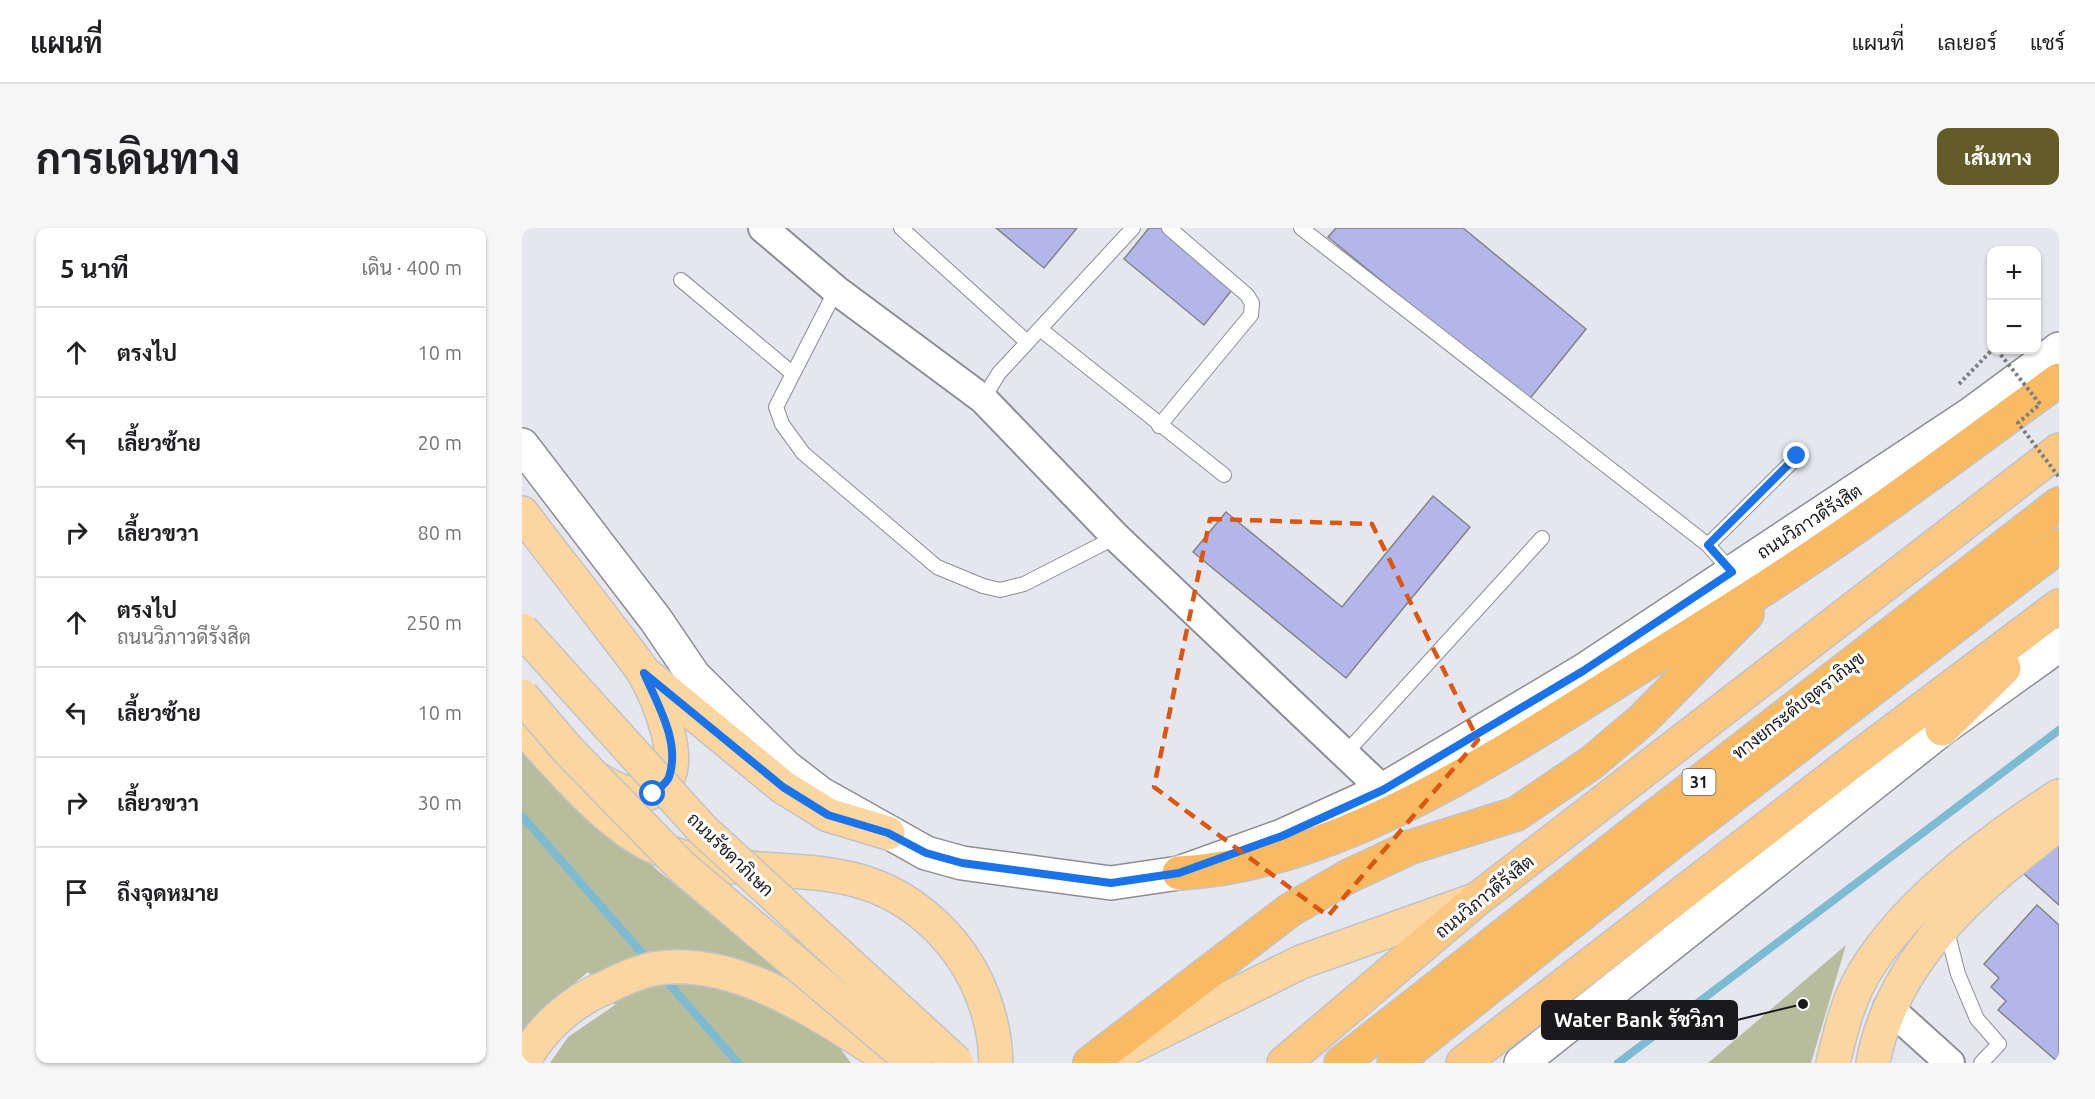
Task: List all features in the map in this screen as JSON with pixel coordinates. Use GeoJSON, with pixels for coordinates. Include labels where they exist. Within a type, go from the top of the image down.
{"type":"FeatureCollection","features":[{"type":"Feature","properties":{"kind":"highway"},"geometry":{"type":"LineString","coordinates":[[1179,873],[1241,866],[1326,838],[1406,805],[1544,728],[1790,572],[2059,381]]}},
{"type":"Feature","properties":{"kind":"highway","name":"ถนนวิภาวดีรังสิต"},"geometry":{"type":"LineString","coordinates":[[1284,1063],[1476,900],[2059,450]]}},
{"type":"Feature","properties":{"kind":"highway","name":"ทางยกระดับอุตราภิมุข"},"geometry":{"type":"LineString","coordinates":[[1341,1063],[1635,831],[2059,504]]}},
{"type":"Feature","properties":{"kind":"highway","name":"ทางยกระดับอุตราภิมุข"},"geometry":{"type":"LineString","coordinates":[[1394,1063],[1666,847],[2059,546]]}},
{"type":"Feature","properties":{"kind":"highway"},"geometry":{"type":"LineString","coordinates":[[1090,1063],[1290,910],[1349,876],[1411,846],[1516,813],[1591,763],[1641,721],[1790,572]]}},
{"type":"Feature","properties":{"kind":"highway"},"geometry":{"type":"LineString","coordinates":[[1462,1063],[1861,755],[2059,606]]}},
{"type":"Feature","properties":{"kind":"highway"},"geometry":{"type":"LineString","coordinates":[[1942,729],[2059,615]]}},
{"type":"Feature","properties":{"kind":"main road","name":"ถนนวิภาวดีรังสิต"},"geometry":{"type":"LineString","coordinates":[[522,445],[656,621],[694,676],[786,767],[821,794],[926,853],[962,863],[1111,883],[1179,873],[1282,836],[1383,790],[1583,671],[1971,414],[2059,349]]}},
{"type":"Feature","properties":{"kind":"main road"},"geometry":{"type":"LineString","coordinates":[[522,513],[644,673],[783,787],[828,815],[888,833]]}},
{"type":"Feature","properties":{"kind":"main road","name":"ถนนรัชดาภิเษก"},"geometry":{"type":"LineString","coordinates":[[522,630],[702,829],[957,1063]]}},
{"type":"Feature","properties":{"kind":"main road"},"geometry":{"type":"LineString","coordinates":[[1521,1063],[1942,729],[2059,645]]}},
{"type":"Feature","properties":{"kind":"main road"},"geometry":{"type":"LineString","coordinates":[[546,753],[624,792],[642,796],[653,794],[669,778],[671,760],[669,731],[644,673]]}},
{"type":"Feature","properties":{"kind":"main road","name":"ถนนรัชดาภิเษก"},"geometry":{"type":"LineString","coordinates":[[522,696],[568,750],[682,867],[914,1063]]}},
{"type":"Feature","properties":{"kind":"main road"},"geometry":{"type":"LineString","coordinates":[[522,728],[607,814],[656,847],[708,862],[860,880],[890,892],[913,905],[939,928],[962,955],[978,986],[990,1019],[996,1063]]}},
{"type":"Feature","properties":{"kind":"main road"},"geometry":{"type":"LineString","coordinates":[[1833,1063],[1850,999],[1868,965],[1889,939],[1913,912],[1961,868],[2027,817],[2059,796]]}},
{"type":"Feature","properties":{"kind":"main road"},"geometry":{"type":"LineString","coordinates":[[1873,1063],[1878,1036],[1888,1007],[1905,975],[1970,900],[2059,824]]}},
{"type":"Feature","properties":{"kind":"main road"},"geometry":{"type":"LineString","coordinates":[[1097,1063],[1301,962],[1476,900]]}},
{"type":"Feature","properties":{"kind":"main road"},"geometry":{"type":"LineString","coordinates":[[523,1063],[532,1046],[549,1027],[574,1005],[597,991],[654,969],[691,967],[720,971],[764,986],[896,1063]]}},
{"type":"Feature","properties":{"kind":"street"},"geometry":{"type":"LineString","coordinates":[[763,228],[836,290],[982,399],[1116,537],[1383,790]]}},
{"type":"Feature","properties":{"kind":"street"},"geometry":{"type":"LineString","coordinates":[[1888,1007],[1950,1063]]}},
{"type":"Feature","properties":{"kind":"lane"},"geometry":{"type":"LineString","coordinates":[[901,228],[1027,342]]}},
{"type":"Feature","properties":{"kind":"lane"},"geometry":{"type":"LineString","coordinates":[[982,399],[999,373],[1133,228]]}},
{"type":"Feature","properties":{"kind":"lane"},"geometry":{"type":"LineString","coordinates":[[1159,426],[1251,315],[1252,303],[1247,295],[1169,228]]}},
{"type":"Feature","properties":{"kind":"lane"},"geometry":{"type":"LineString","coordinates":[[1301,228],[1318,233],[1708,545],[1732,572]]}},
{"type":"Feature","properties":{"kind":"lane"},"geometry":{"type":"LineString","coordinates":[[681,280],[792,373]]}},
{"type":"Feature","properties":{"kind":"lane"},"geometry":{"type":"LineString","coordinates":[[836,290],[776,407],[790,438],[803,453],[937,567],[983,586],[1000,590],[1038,578],[1116,537]]}},
{"type":"Feature","properties":{"kind":"lane"},"geometry":{"type":"LineString","coordinates":[[1040,328],[1159,426],[1224,475]]}},
{"type":"Feature","properties":{"kind":"lane"},"geometry":{"type":"LineString","coordinates":[[1708,545],[1797,456]]}},
{"type":"Feature","properties":{"kind":"lane"},"geometry":{"type":"LineString","coordinates":[[1344,755],[1542,538]]}},
{"type":"Feature","properties":{"kind":"lane"},"geometry":{"type":"LineString","coordinates":[[1946,926],[1958,974],[1977,1018],[1999,1044],[1981,1063]]}},
{"type":"Feature","properties":{"kind":"path"},"geometry":{"type":"LineString","coordinates":[[1954,389],[1988,354]]}},
{"type":"Feature","properties":{"kind":"path"},"geometry":{"type":"LineString","coordinates":[[2000,354],[2040,404],[2018,423],[2059,477]]}},
{"type":"Feature","properties":{"kind":"highlighted area"},"geometry":{"type":"Polygon","coordinates":[[[1210,519],[1372,524],[1478,740],[1328,916],[1154,787],[1210,519]]]}},
{"type":"Feature","properties":{"kind":"green space"},"geometry":{"type":"Polygon","coordinates":[[[522,744],[601,823],[789,980],[851,1063],[550,1063],[568,1037],[615,1005],[588,972],[534,1018],[522,1038],[522,744]]]}},
{"type":"Feature","properties":{"kind":"green space"},"geometry":{"type":"Polygon","coordinates":[[[1846,945],[1811,1063],[1708,1063],[1846,945]]]}},
{"type":"Feature","properties":{"kind":"building"},"geometry":{"type":"Polygon","coordinates":[[[996,228],[1077,228],[1044,268],[996,228]]]}},
{"type":"Feature","properties":{"kind":"building"},"geometry":{"type":"Polygon","coordinates":[[[1149,228],[1164,228],[1235,286],[1204,325],[1124,259],[1149,228]]]}},
{"type":"Feature","properties":{"kind":"building"},"geometry":{"type":"Polygon","coordinates":[[[1336,228],[1463,228],[1586,329],[1528,401],[1328,237],[1336,228]]]}},
{"type":"Feature","properties":{"kind":"building"},"geometry":{"type":"Polygon","coordinates":[[[1433,496],[1470,527],[1346,678],[1193,552],[1226,512],[1342,607],[1433,496]]]}},
{"type":"Feature","properties":{"kind":"building"},"geometry":{"type":"Polygon","coordinates":[[[2059,840],[2059,905],[2022,872],[2059,840]]]}},
{"type":"Feature","properties":{"kind":"building"},"geometry":{"type":"Polygon","coordinates":[[[2037,905],[2059,925],[2059,1063],[1998,1010],[2006,1001],[1991,987],[1999,978],[1984,964],[2037,905]]]}},
{"type":"Feature","properties":{"kind":"waterway"},"geometry":{"type":"LineString","coordinates":[[1618,1063],[2059,730]]}},
{"type":"Feature","properties":{"kind":"waterway"},"geometry":{"type":"LineString","coordinates":[[522,816],[648,960]]}},
{"type":"Feature","properties":{"kind":"waterway"},"geometry":{"type":"LineString","coordinates":[[664,978],[738,1063]]}},
{"type":"Feature","properties":{"kind":"place","name":"Water Bank รัชวิภา"},"geometry":{"type":"Point","coordinates":[1803,1004]}},
{"type":"Feature","properties":{"kind":"route"},"geometry":{"type":"LineString","coordinates":[[653,794],[669,778],[671,760],[669,731],[644,673],[783,787],[828,815],[888,833],[926,853],[962,863],[1111,883],[1179,873],[1282,836],[1383,790],[1583,671],[1732,572],[1708,545],[1797,456]]}}]}
